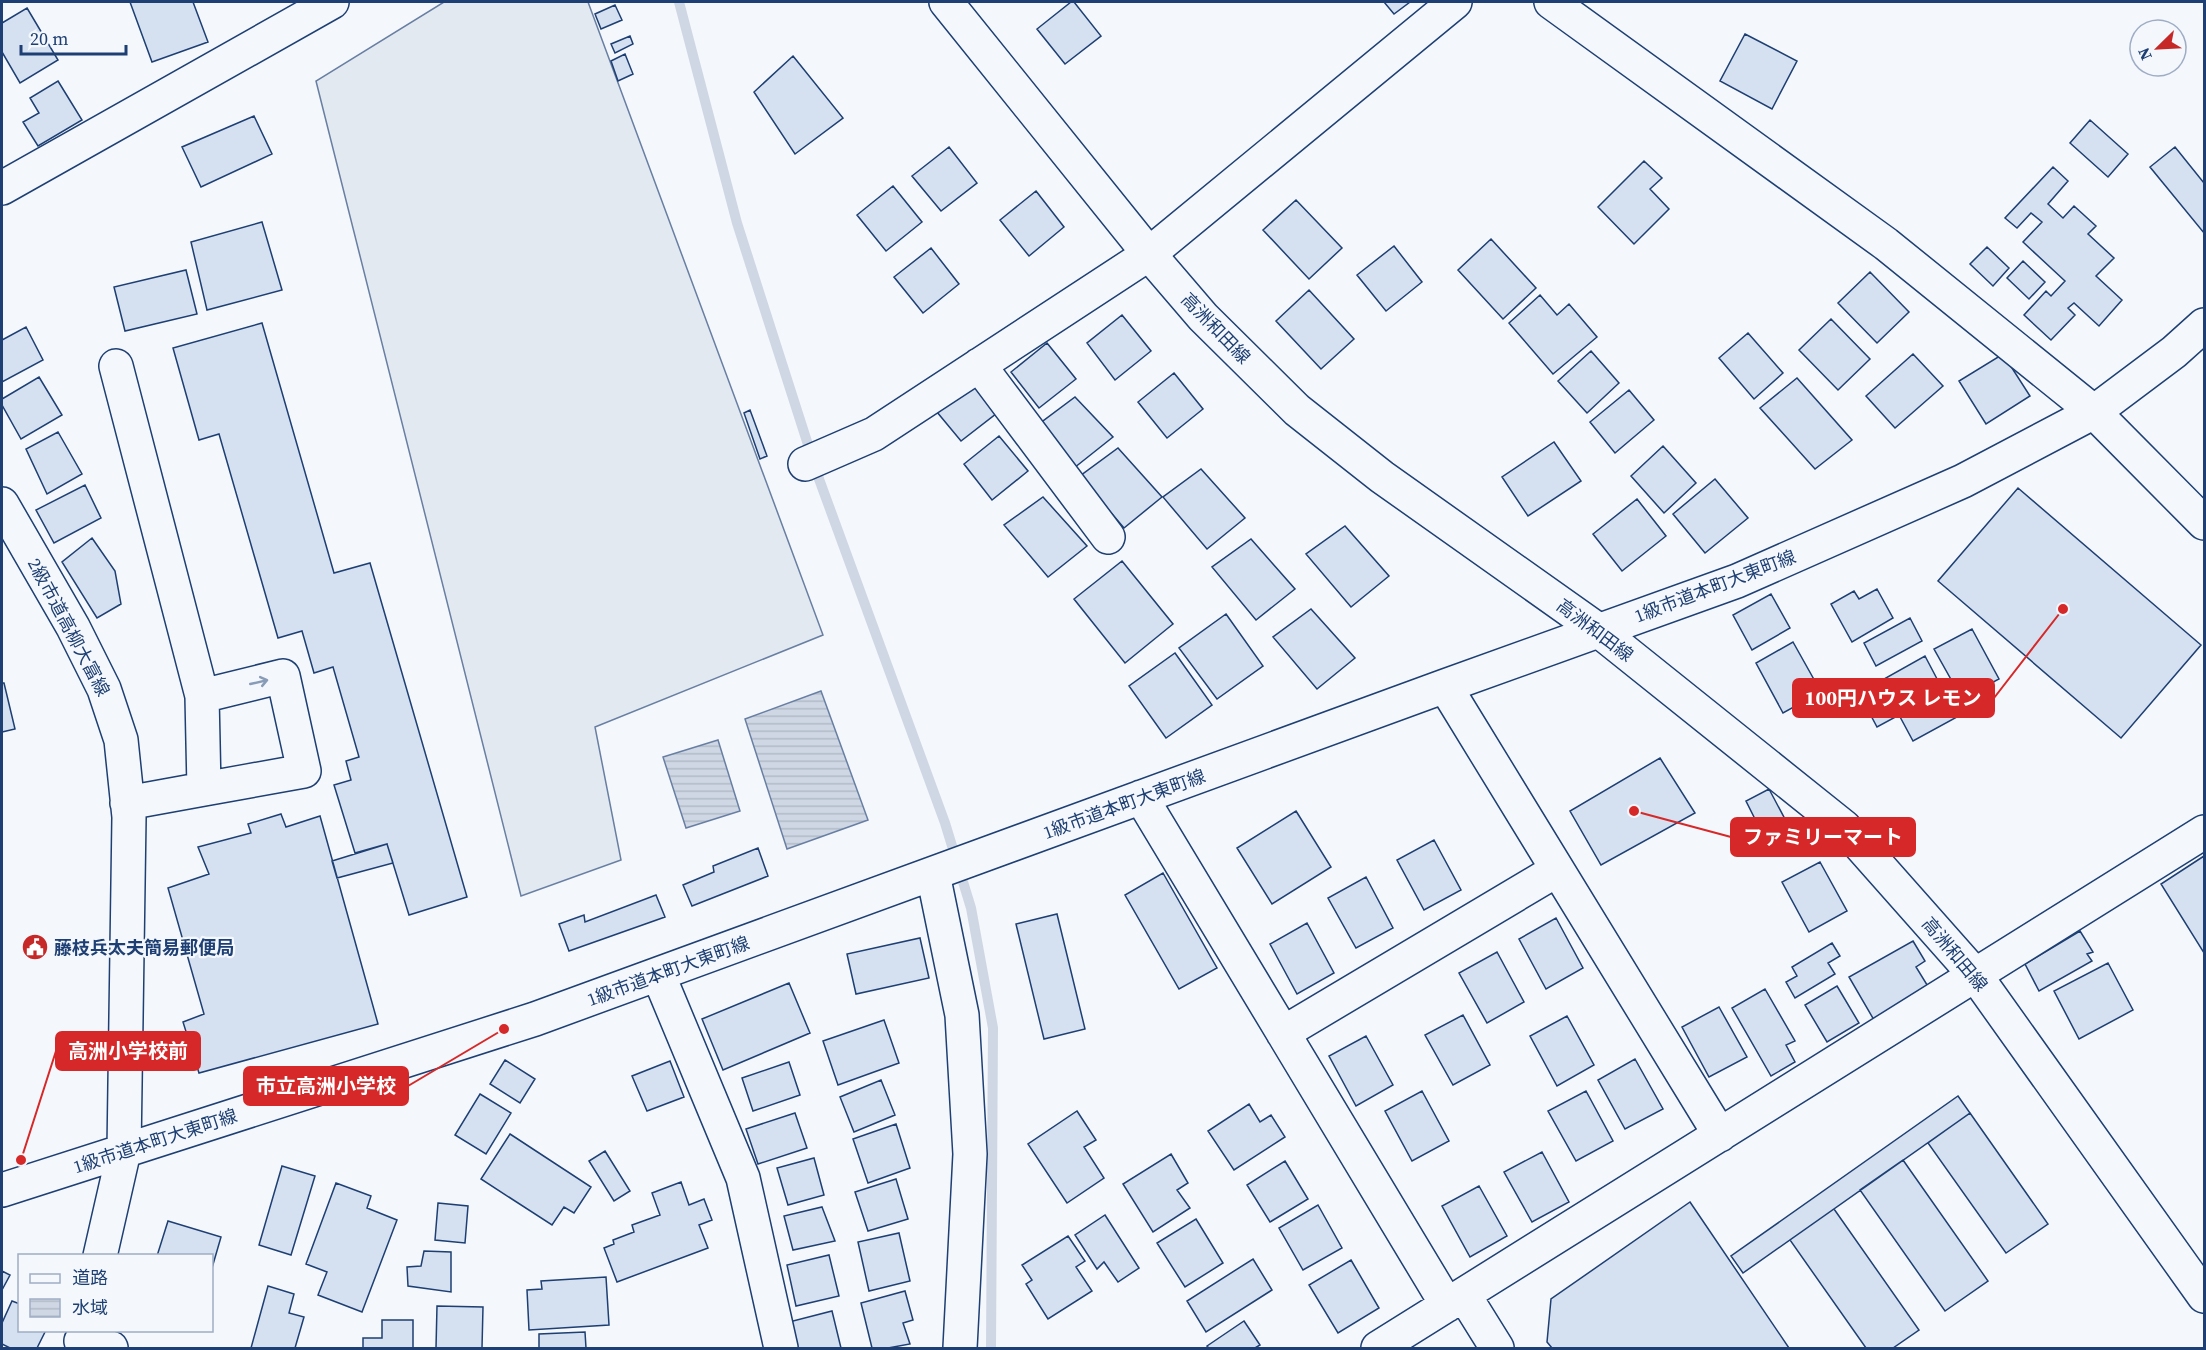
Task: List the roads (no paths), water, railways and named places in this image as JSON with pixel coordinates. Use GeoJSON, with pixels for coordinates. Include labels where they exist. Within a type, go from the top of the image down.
{"type":"FeatureCollection","features":[{"type":"Feature","properties":{"kind":"street"},"geometry":{"type":"LineString","coordinates":[[2,188],[294,11],[332,2]]}},
{"type":"Feature","properties":{"kind":"street","name":"高洲和田線"},"geometry":{"type":"LineString","coordinates":[[946,2],[1149,254],[1203,317],[1298,410],[1382,477],[1598,630],[1844,827],[1976,976],[2205,1296]]}},
{"type":"Feature","properties":{"kind":"street"},"geometry":{"type":"LineString","coordinates":[[805,464],[874,434],[1149,254],[1455,2]]}},
{"type":"Feature","properties":{"kind":"street"},"geometry":{"type":"LineString","coordinates":[[1551,2],[1886,244],[2094,412],[2205,523]]}},
{"type":"Feature","properties":{"kind":"street","name":"1級市道本町大東町線"},"geometry":{"type":"LineString","coordinates":[[2,1190],[535,1019],[1759,571],[1963,480],[2094,412],[2205,326]]}},
{"type":"Feature","properties":{"kind":"street"},"geometry":{"type":"LineString","coordinates":[[979,365],[1108,537]]}},
{"type":"Feature","properties":{"kind":"street"},"geometry":{"type":"LineString","coordinates":[[116,366],[202,696],[204,789]]}},
{"type":"Feature","properties":{"kind":"street","name":"2級市道高柳大富線"},"geometry":{"type":"LineString","coordinates":[[2,504],[73,627],[104,689],[121,740],[129,817],[124,1151],[100,1254]]}},
{"type":"Feature","properties":{"kind":"street"},"geometry":{"type":"LineString","coordinates":[[127,803],[304,771],[283,676],[202,696]]}},
{"type":"Feature","properties":{"kind":"street"},"geometry":{"type":"LineString","coordinates":[[1445,686],[1720,1135]]}},
{"type":"Feature","properties":{"kind":"street"},"geometry":{"type":"LineString","coordinates":[[1141,797],[1283,1034],[1456,1300],[1497,1348]]}},
{"type":"Feature","properties":{"kind":"street"},"geometry":{"type":"LineString","coordinates":[[1378,1348],[2205,832]]}},
{"type":"Feature","properties":{"kind":"street"},"geometry":{"type":"LineString","coordinates":[[1283,1034],[1557,870]]}},
{"type":"Feature","properties":{"kind":"street"},"geometry":{"type":"LineString","coordinates":[[933,874],[962,1015],[969,1154],[960,1348]]}},
{"type":"Feature","properties":{"kind":"street"},"geometry":{"type":"LineString","coordinates":[[658,974],[743,1178],[781,1348]]}},
{"type":"Feature","properties":{"kind":"water"},"geometry":{"type":"Polygon","coordinates":[[[821,691],[868,820],[787,849],[745,719],[821,691]]]}},
{"type":"Feature","properties":{"kind":"water"},"geometry":{"type":"Polygon","coordinates":[[[718,740],[740,811],[686,828],[663,757],[718,740]]]}},
{"type":"Feature","properties":{"kind":"waterway"},"geometry":{"type":"LineString","coordinates":[[679,2],[737,223],[819,479],[945,823],[971,908],[993,1028],[991,1348]]}},
{"type":"Feature","properties":{"kind":"place","name":"100円ハウス レモン"},"geometry":{"type":"Point","coordinates":[2063,609]}},
{"type":"Feature","properties":{"kind":"place","name":"ファミリーマート"},"geometry":{"type":"Point","coordinates":[1634,811]}},
{"type":"Feature","properties":{"kind":"place","name":"藤枝兵太夫簡易郵便局"},"geometry":{"type":"Point","coordinates":[35,947]}},
{"type":"Feature","properties":{"kind":"place","name":"市立高洲小学校"},"geometry":{"type":"Point","coordinates":[504,1029]}},
{"type":"Feature","properties":{"kind":"place","name":"高洲小学校前"},"geometry":{"type":"Point","coordinates":[21,1160]}}]}
